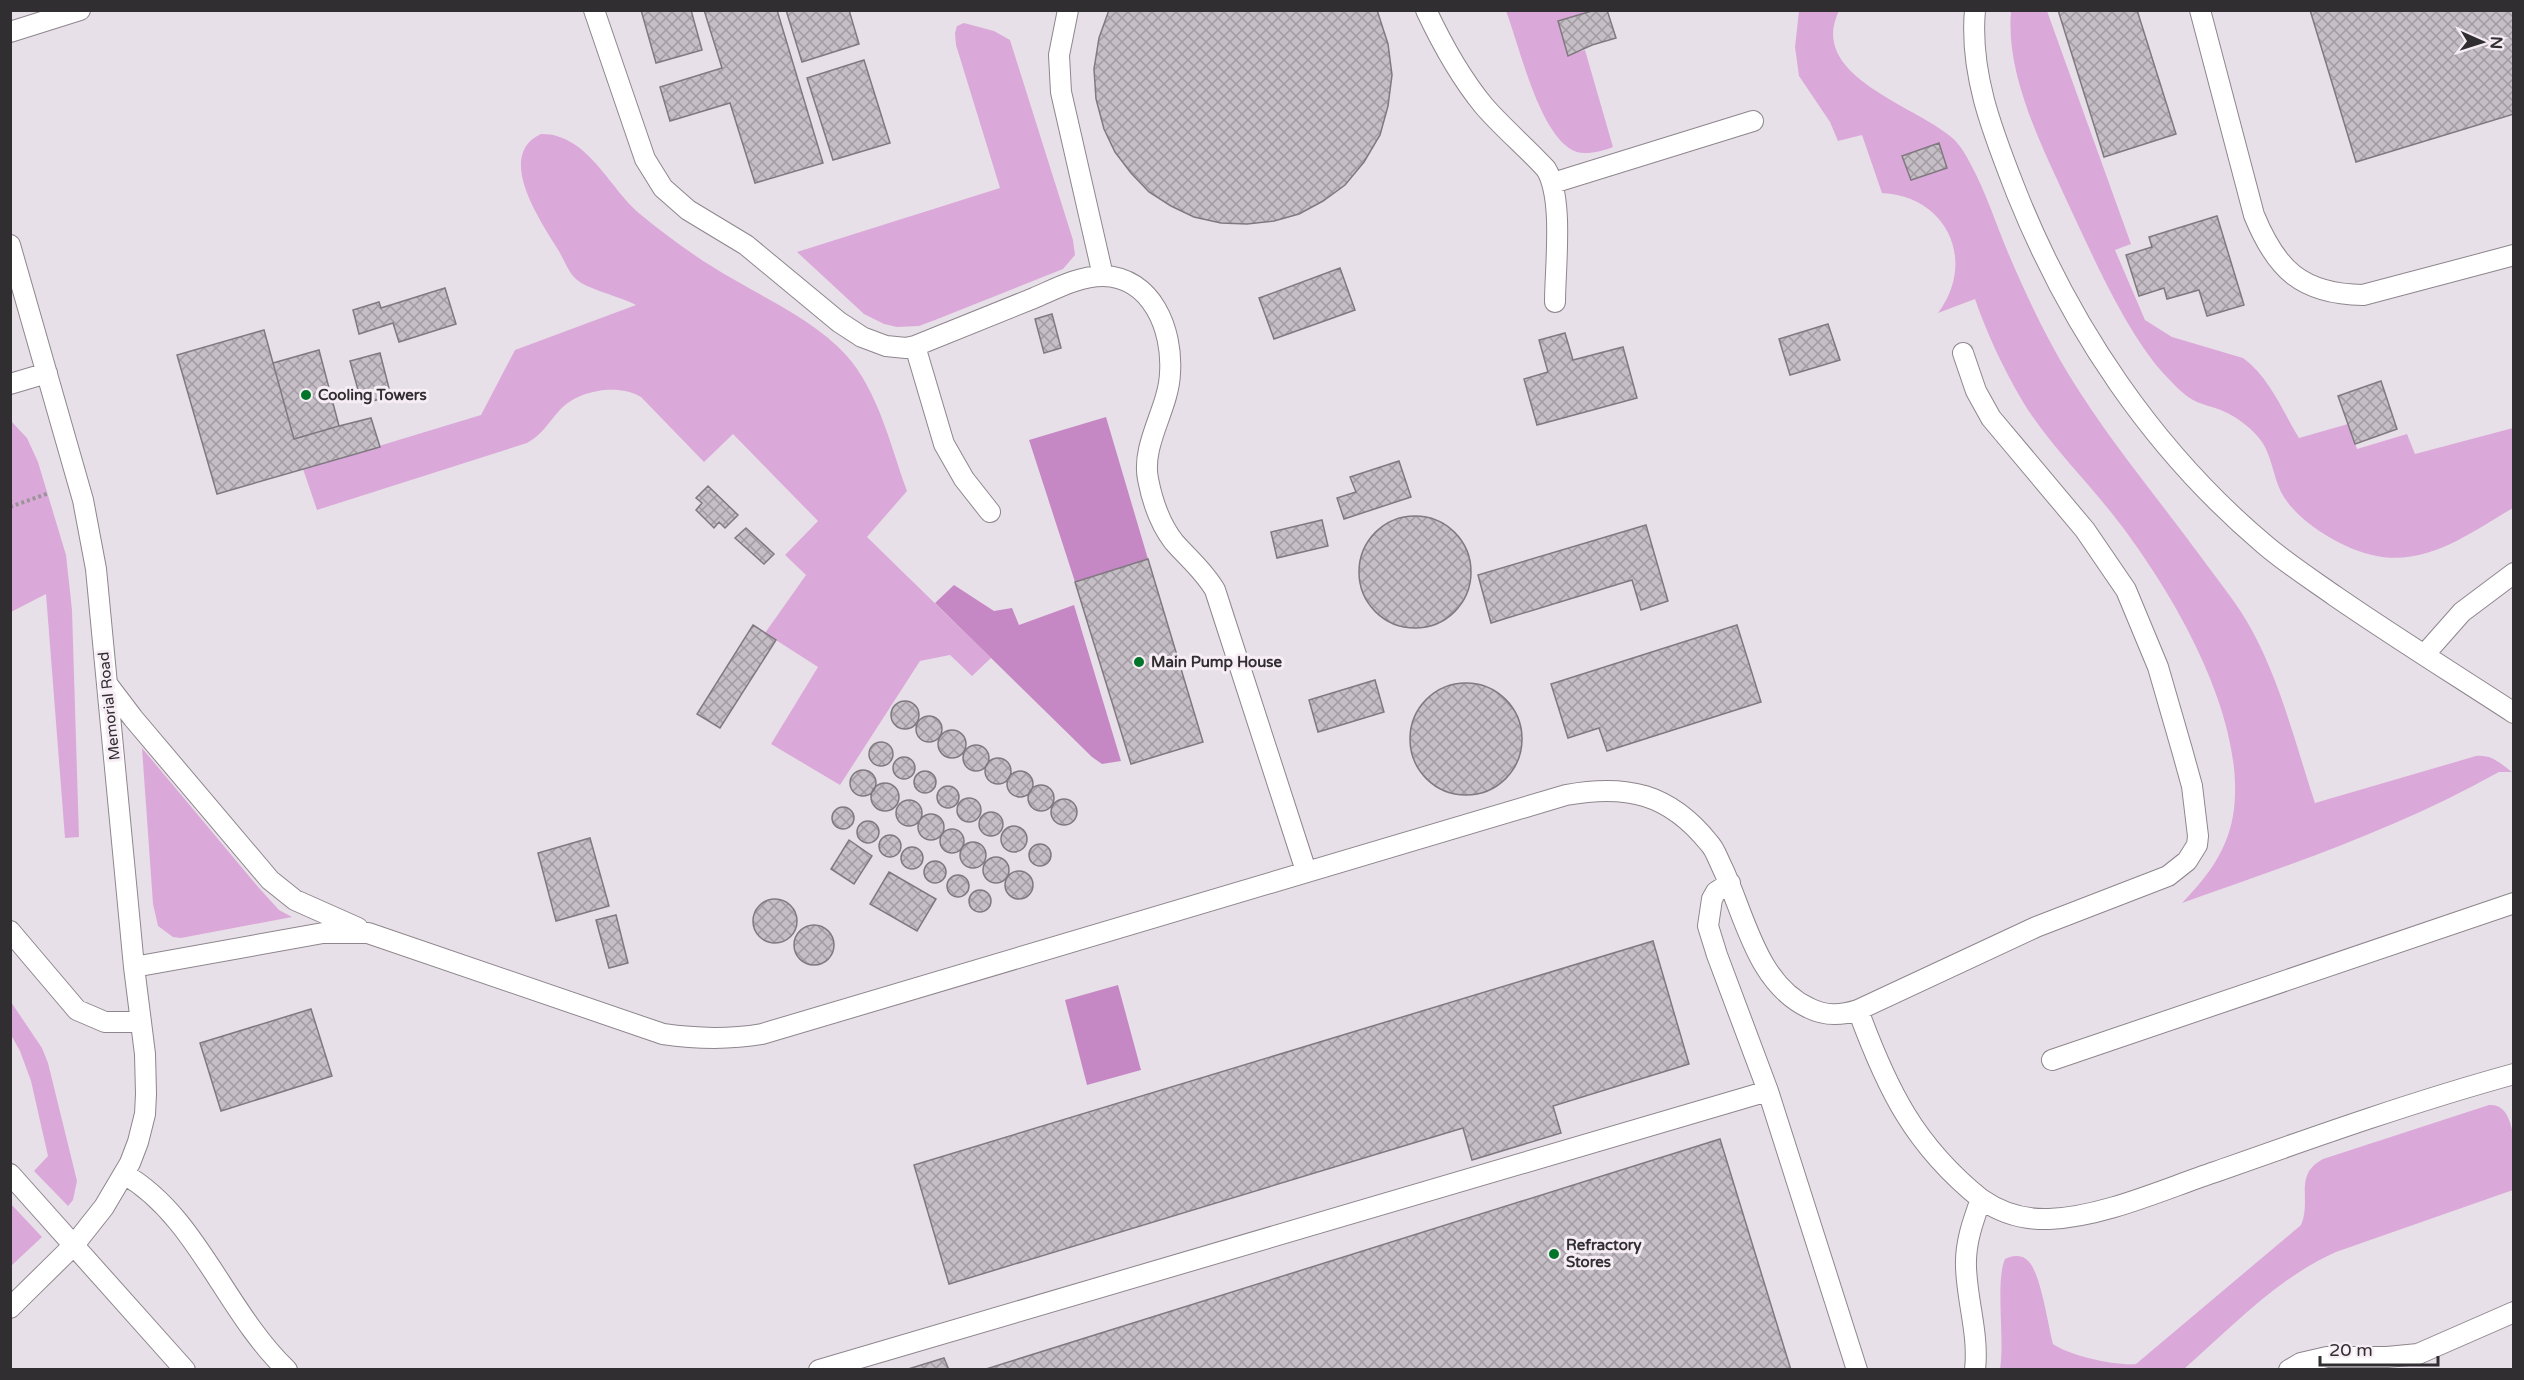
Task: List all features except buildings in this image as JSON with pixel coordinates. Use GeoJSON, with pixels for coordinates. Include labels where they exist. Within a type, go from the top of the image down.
{"type":"FeatureCollection","features":[{"type":"Feature","properties":{"kind":"lane"},"geometry":{"type":"LineString","coordinates":[[10,32],[80,10]]}},
{"type":"Feature","properties":{"kind":"lane"},"geometry":{"type":"LineString","coordinates":[[594,10],[645,159],[663,188],[688,210],[754,251],[839,322],[862,337],[886,346],[906,348],[915,346],[1071,283],[1103,276],[1124,279],[1141,290],[1158,310],[1168,338],[1170,380],[1151,446],[1148,478],[1159,515],[1169,534],[1202,570],[1215,590],[1306,871]]}},
{"type":"Feature","properties":{"kind":"lane"},"geometry":{"type":"LineString","coordinates":[[1068,10],[1059,55],[1061,92],[1103,276]]}},
{"type":"Feature","properties":{"kind":"lane"},"geometry":{"type":"LineString","coordinates":[[1426,10],[1454,63],[1484,106],[1546,169],[1552,183],[1556,206],[1555,302]]}},
{"type":"Feature","properties":{"kind":"lane"},"geometry":{"type":"LineString","coordinates":[[1975,10],[1974,56],[1978,79],[2006,166],[2026,216],[2053,272],[2098,354],[2124,393],[2180,461],[2265,545],[2358,612],[2514,713]]}},
{"type":"Feature","properties":{"kind":"lane"},"geometry":{"type":"LineString","coordinates":[[2200,10],[2253,215],[2264,241],[2274,256],[2292,274],[2317,288],[2345,295],[2362,295],[2514,255]]}},
{"type":"Feature","properties":{"kind":"lane"},"geometry":{"type":"LineString","coordinates":[[1552,183],[1753,121]]}},
{"type":"Feature","properties":{"kind":"lane","name":"Memorial Road"},"geometry":{"type":"LineString","coordinates":[[10,245],[78,482],[96,569],[146,1074],[145,1114],[138,1142],[124,1174],[104,1207],[74,1245],[10,1308]]}},
{"type":"Feature","properties":{"kind":"lane"},"geometry":{"type":"LineString","coordinates":[[915,346],[944,444],[964,479],[990,512]]}},
{"type":"Feature","properties":{"kind":"lane"},"geometry":{"type":"LineString","coordinates":[[106,683],[132,718],[270,880],[295,900],[384,938],[663,1034],[702,1040],[731,1039],[762,1034],[1566,795],[1602,789],[1622,790],[1654,799],[1682,817],[1710,843],[1730,883],[1756,949],[1784,992],[1802,1005],[1825,1014],[1845,1014],[2036,927],[2168,876],[2187,861],[2197,845],[2192,786],[2179,739],[2154,657],[2126,590],[2085,530],[1991,418],[1976,391],[1963,353]]}},
{"type":"Feature","properties":{"kind":"lane"},"geometry":{"type":"LineString","coordinates":[[10,384],[47,373]]}},
{"type":"Feature","properties":{"kind":"lane"},"geometry":{"type":"LineString","coordinates":[[2424,655],[2462,612],[2514,573]]}},
{"type":"Feature","properties":{"kind":"lane"},"geometry":{"type":"LineString","coordinates":[[1730,883],[1716,892],[1712,899],[1708,926],[1768,1091],[1857,1370]]}},
{"type":"Feature","properties":{"kind":"lane"},"geometry":{"type":"LineString","coordinates":[[2052,1060],[2514,903]]}},
{"type":"Feature","properties":{"kind":"lane"},"geometry":{"type":"LineString","coordinates":[[10,932],[77,1010],[105,1022],[141,1022]]}},
{"type":"Feature","properties":{"kind":"lane"},"geometry":{"type":"LineString","coordinates":[[134,967],[323,933],[355,932],[384,938]]}},
{"type":"Feature","properties":{"kind":"lane"},"geometry":{"type":"LineString","coordinates":[[1858,1010],[1882,1072],[1904,1113],[1941,1164],[1981,1199],[1998,1209],[2020,1217],[2049,1220],[2080,1215],[2134,1200],[2397,1108],[2514,1074]]}},
{"type":"Feature","properties":{"kind":"lane"},"geometry":{"type":"LineString","coordinates":[[819,1370],[1768,1091]]}},
{"type":"Feature","properties":{"kind":"lane"},"geometry":{"type":"LineString","coordinates":[[10,1174],[185,1370]]}},
{"type":"Feature","properties":{"kind":"lane"},"geometry":{"type":"LineString","coordinates":[[124,1174],[150,1191],[170,1211],[254,1334],[287,1370]]}},
{"type":"Feature","properties":{"kind":"lane"},"geometry":{"type":"LineString","coordinates":[[1975,1370],[1976,1332],[1965,1265],[1971,1227],[1981,1199]]}},
{"type":"Feature","properties":{"kind":"lane"},"geometry":{"type":"LineString","coordinates":[[2289,1370],[2301,1363],[2327,1357],[2387,1357],[2418,1354],[2514,1312]]}},
{"type":"Feature","properties":{"kind":"lane"},"geometry":{"type":"LineString","coordinates":[[2407,1370],[2466,1333]]}},
{"type":"Feature","properties":{"kind":"path"},"geometry":{"type":"LineString","coordinates":[[10,507],[78,482]]}},
{"type":"Feature","properties":{"kind":"shaded area"},"geometry":{"type":"Polygon","coordinates":[[[1506,11],[1595,11],[1558,22],[1568,55],[1585,50],[1613,147],[1595,152],[1577,152],[1564,144],[1552,130],[1532,89],[1506,11]]]}},
{"type":"Feature","properties":{"kind":"shaded area"},"geometry":{"type":"Polygon","coordinates":[[[1799,11],[1839,11],[1833,33],[1838,53],[1850,71],[1890,100],[1950,136],[1964,152],[1981,185],[2030,301],[2069,375],[2116,445],[2230,596],[2258,641],[2277,686],[2315,803],[2476,756],[2491,758],[2512,772],[2499,772],[2422,811],[2344,844],[2182,903],[2216,861],[2227,837],[2234,809],[2234,772],[2228,733],[2216,693],[2200,654],[2180,615],[2136,546],[2044,432],[2023,402],[1996,352],[1975,299],[1938,313],[1949,293],[1955,273],[1955,253],[1949,235],[1939,219],[1924,206],[1905,197],[1882,193],[1862,135],[1838,141],[1830,122],[1799,76],[1795,47],[1799,11]]]}},
{"type":"Feature","properties":{"kind":"shaded area"},"geometry":{"type":"Polygon","coordinates":[[[2011,11],[2047,11],[2131,244],[2115,250],[2145,320],[2172,337],[2243,358],[2268,385],[2299,438],[2348,424],[2357,449],[2407,434],[2415,454],[2513,428],[2513,508],[2446,546],[2410,557],[2392,558],[2372,555],[2334,540],[2297,513],[2281,492],[2268,454],[2258,437],[2234,417],[2197,402],[2181,391],[2149,356],[2124,317],[2081,232],[2029,114],[2014,62],[2011,11]]]}},
{"type":"Feature","properties":{"kind":"shaded area"},"geometry":{"type":"Polygon","coordinates":[[[964,23],[994,31],[1010,40],[1073,240],[1075,255],[1063,269],[919,326],[897,327],[884,324],[864,314],[797,252],[1000,188],[956,45],[957,26],[964,23]]]}},
{"type":"Feature","properties":{"kind":"shaded area"},"geometry":{"type":"Polygon","coordinates":[[[541,134],[557,136],[572,142],[596,164],[640,214],[662,232],[709,265],[821,332],[846,355],[867,385],[875,402],[907,491],[867,537],[991,658],[972,676],[950,655],[920,661],[840,785],[771,744],[818,667],[765,633],[806,575],[785,555],[818,521],[733,434],[704,462],[641,397],[621,390],[598,391],[576,398],[567,404],[541,433],[527,443],[317,510],[303,469],[481,415],[515,350],[636,305],[576,279],[532,205],[521,172],[522,157],[528,144],[541,134]]]}},
{"type":"Feature","properties":{"kind":"shaded area"},"geometry":{"type":"Polygon","coordinates":[[[1106,417],[1148,559],[1075,582],[1029,440],[1106,417]]]}},
{"type":"Feature","properties":{"kind":"shaded area"},"geometry":{"type":"Polygon","coordinates":[[[10,420],[27,438],[38,462],[66,555],[72,610],[79,837],[65,838],[46,594],[11,612],[10,420]]]}},
{"type":"Feature","properties":{"kind":"shaded area"},"geometry":{"type":"Polygon","coordinates":[[[954,585],[994,611],[1012,608],[1019,625],[1074,605],[1121,761],[1102,764],[1092,757],[935,603],[954,585]]]}},
{"type":"Feature","properties":{"kind":"shaded area"},"geometry":{"type":"Polygon","coordinates":[[[142,748],[259,888],[279,910],[292,917],[181,938],[173,937],[158,926],[153,904],[142,748]]]}},
{"type":"Feature","properties":{"kind":"shaded area"},"geometry":{"type":"Polygon","coordinates":[[[1118,985],[1141,1070],[1087,1085],[1065,1000],[1118,985]]]}},
{"type":"Feature","properties":{"kind":"shaded area"},"geometry":{"type":"Polygon","coordinates":[[[11,1002],[42,1048],[48,1063],[77,1181],[73,1200],[68,1206],[34,1171],[48,1156],[31,1081],[20,1051],[11,1035],[11,1002]]]}},
{"type":"Feature","properties":{"kind":"shaded area"},"geometry":{"type":"Polygon","coordinates":[[[2489,1105],[2499,1107],[2506,1114],[2511,1125],[2514,1154],[2513,1190],[2336,1252],[2314,1263],[2274,1290],[2184,1369],[2000,1369],[2000,1296],[2005,1259],[2021,1257],[2030,1263],[2034,1270],[2041,1290],[2053,1344],[2093,1359],[2136,1364],[2301,1225],[2305,1206],[2306,1180],[2308,1172],[2314,1165],[2323,1159],[2489,1105]]]}},
{"type":"Feature","properties":{"kind":"shaded area"},"geometry":{"type":"Polygon","coordinates":[[[11,1204],[42,1237],[11,1266],[11,1204]]]}},
{"type":"Feature","properties":{"kind":"place","name":"Cooling Towers"},"geometry":{"type":"Point","coordinates":[306,395]}},
{"type":"Feature","properties":{"kind":"place","name":"Main Pump House"},"geometry":{"type":"Point","coordinates":[1139,662]}},
{"type":"Feature","properties":{"kind":"place","name":"Refractory Stores"},"geometry":{"type":"Point","coordinates":[1554,1254]}}]}
